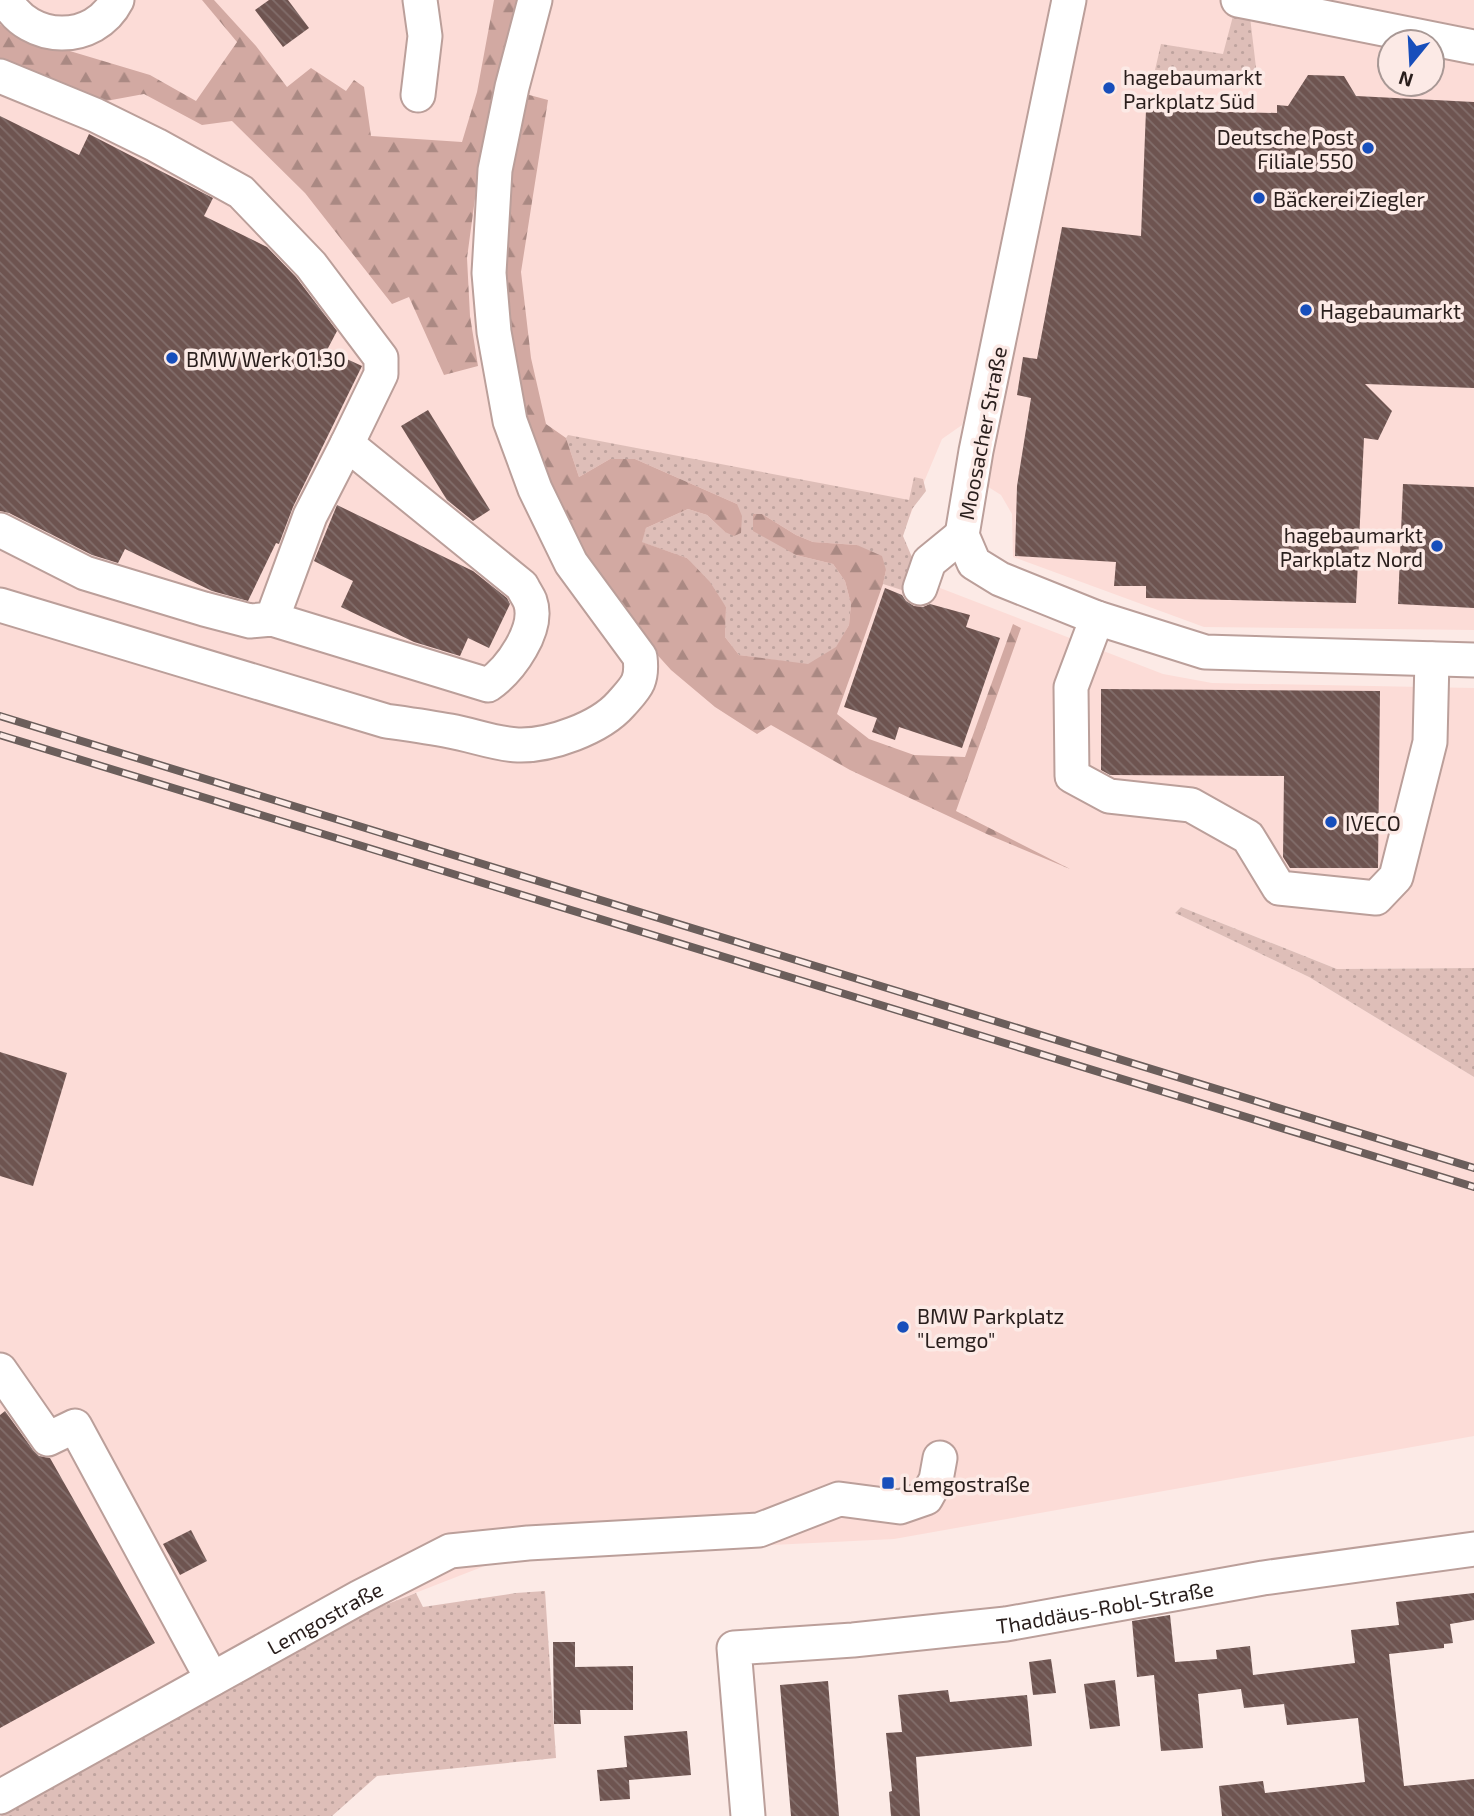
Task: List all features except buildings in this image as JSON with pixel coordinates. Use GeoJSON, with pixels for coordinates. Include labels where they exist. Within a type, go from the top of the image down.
{"type":"FeatureCollection","features":[{"type":"Feature","properties":{"kind":"street"},"geometry":{"type":"LineString","coordinates":[[6,0],[21,20],[40,30],[61,34],[83,30],[102,20],[117,0]]}},
{"type":"Feature","properties":{"kind":"street"},"geometry":{"type":"LineString","coordinates":[[418,95],[425,36],[420,0]]}},
{"type":"Feature","properties":{"kind":"street"},"geometry":{"type":"LineString","coordinates":[[0,605],[386,721],[503,743],[544,743],[585,730],[611,715],[632,691],[641,672],[640,657],[570,564],[534,489],[510,421],[494,332],[489,273],[495,170],[512,87],[535,0]]}},
{"type":"Feature","properties":{"kind":"street","name":"Moosacher Straße"},"geometry":{"type":"LineString","coordinates":[[1069,0],[976,452],[962,535],[974,563],[1000,579],[1097,618],[1205,652],[1474,660]]}},
{"type":"Feature","properties":{"kind":"street"},"geometry":{"type":"LineString","coordinates":[[1238,0],[1474,47]]}},
{"type":"Feature","properties":{"kind":"street"},"geometry":{"type":"LineString","coordinates":[[0,76],[95,115],[241,192],[311,265],[381,358],[381,374],[310,516],[272,619]]}},
{"type":"Feature","properties":{"kind":"street"},"geometry":{"type":"LineString","coordinates":[[0,530],[85,573],[204,610],[250,621],[272,619],[488,685],[502,675],[520,650],[532,619],[530,601],[522,586],[347,444]]}},
{"type":"Feature","properties":{"kind":"street"},"geometry":{"type":"LineString","coordinates":[[920,588],[929,562],[962,535]]}},
{"type":"Feature","properties":{"kind":"street"},"geometry":{"type":"LineString","coordinates":[[1097,618],[1071,687],[1072,776],[1109,796],[1191,805],[1248,837],[1279,888],[1376,898],[1396,877],[1430,742],[1432,659]]}},
{"type":"Feature","properties":{"kind":"street"},"geometry":{"type":"LineString","coordinates":[[0,1370],[48,1439],[75,1426],[212,1679]]}},
{"type":"Feature","properties":{"kind":"street","name":"Lemgostraße"},"geometry":{"type":"LineString","coordinates":[[0,1797],[360,1597],[450,1551],[528,1543],[759,1530],[839,1499],[900,1507],[926,1498],[936,1480],[940,1458]]}},
{"type":"Feature","properties":{"kind":"street","name":"Thaddäus-Robl-Straße"},"geometry":{"type":"LineString","coordinates":[[748,1816],[734,1648],[853,1640],[1006,1624],[1263,1578],[1474,1549]]}},
{"type":"Feature","properties":{"kind":"shaded area"},"geometry":{"type":"Polygon","coordinates":[[[0,0],[1050,0],[1024,157],[962,425],[942,439],[888,568],[1163,674],[1212,683],[1474,688],[1474,968],[1337,969],[1181,907],[1175,913],[1309,977],[1474,1077],[1474,1436],[894,1539],[505,1558],[364,1613],[0,1814],[0,0]]]}},
{"type":"Feature","properties":{"kind":"shaded area"},"geometry":{"type":"Polygon","coordinates":[[[1080,0],[1474,0],[1474,630],[1204,627],[1013,557],[1012,514],[1001,495],[982,483],[1080,0]]]}},
{"type":"Feature","properties":{"kind":"shaded area"},"geometry":{"type":"Polygon","coordinates":[[[1233,16],[1250,17],[1257,76],[1155,70],[1161,44],[1223,54],[1233,16]]]}},
{"type":"Feature","properties":{"kind":"shaded area"},"geometry":{"type":"Polygon","coordinates":[[[568,435],[909,500],[914,477],[923,479],[926,491],[912,509],[903,536],[914,562],[905,591],[883,584],[886,570],[857,545],[813,542],[762,514],[796,555],[833,564],[845,581],[851,604],[849,625],[836,648],[808,665],[739,655],[725,637],[726,607],[687,558],[641,542],[646,528],[688,509],[707,515],[725,532],[737,504],[635,459],[610,459],[579,477],[566,438],[568,435]]]}},
{"type":"Feature","properties":{"kind":"shaded area"},"geometry":{"type":"Polygon","coordinates":[[[1181,907],[1337,969],[1474,968],[1474,1077],[1309,977],[1175,913],[1181,907]]]}},
{"type":"Feature","properties":{"kind":"shaded area"},"geometry":{"type":"Polygon","coordinates":[[[545,1591],[556,1758],[377,1776],[332,1816],[0,1816],[364,1613],[416,1593],[423,1607],[545,1591]]]}},
{"type":"Feature","properties":{"kind":"green space"},"geometry":{"type":"Polygon","coordinates":[[[202,0],[214,0],[256,46],[287,87],[311,68],[346,91],[354,80],[364,87],[371,136],[462,142],[477,92],[494,0],[524,0],[476,191],[467,258],[470,316],[478,366],[444,375],[409,297],[392,304],[305,193],[232,121],[202,125],[144,94],[106,101],[0,58],[0,24],[13,34],[150,75],[196,101],[237,42],[202,0]]]}},
{"type":"Feature","properties":{"kind":"green space"},"geometry":{"type":"Polygon","coordinates":[[[522,93],[548,100],[521,272],[531,358],[546,424],[566,438],[579,477],[610,459],[635,459],[737,504],[742,516],[741,533],[734,536],[725,532],[707,515],[688,509],[646,528],[642,542],[687,558],[710,582],[726,607],[725,637],[739,655],[808,664],[836,647],[849,625],[851,604],[845,581],[833,564],[796,555],[753,531],[753,514],[762,514],[813,542],[857,545],[882,556],[886,570],[883,584],[837,714],[869,739],[914,755],[965,757],[1013,624],[1021,628],[956,811],[1070,869],[991,836],[850,770],[771,725],[757,734],[715,707],[671,670],[634,629],[565,530],[508,365],[503,207],[522,93]]]}},
{"type":"Feature","properties":{"kind":"railway"},"geometry":{"type":"LineString","coordinates":[[0,716],[1474,1168]]}},
{"type":"Feature","properties":{"kind":"railway"},"geometry":{"type":"LineString","coordinates":[[0,735],[1474,1187]]}},
{"type":"Feature","properties":{"kind":"place","name":"hagebaumarkt Parkplatz Süd"},"geometry":{"type":"Point","coordinates":[1109,88]}},
{"type":"Feature","properties":{"kind":"place","name":"Deutsche Post Filiale 550"},"geometry":{"type":"Point","coordinates":[1368,148]}},
{"type":"Feature","properties":{"kind":"place","name":"Bäckerei Ziegler"},"geometry":{"type":"Point","coordinates":[1259,198]}},
{"type":"Feature","properties":{"kind":"place","name":"Hagebaumarkt"},"geometry":{"type":"Point","coordinates":[1306,310]}},
{"type":"Feature","properties":{"kind":"place","name":"BMW Werk 01.30"},"geometry":{"type":"Point","coordinates":[172,358]}},
{"type":"Feature","properties":{"kind":"place","name":"hagebaumarkt Parkplatz Nord"},"geometry":{"type":"Point","coordinates":[1437,546]}},
{"type":"Feature","properties":{"kind":"place","name":"IVECO"},"geometry":{"type":"Point","coordinates":[1331,822]}},
{"type":"Feature","properties":{"kind":"place","name":"BMW Parkplatz \"Lemgo\""},"geometry":{"type":"Point","coordinates":[903,1327]}},
{"type":"Feature","properties":{"kind":"place","name":"Lemgostraße"},"geometry":{"type":"Point","coordinates":[888,1483]}}]}
